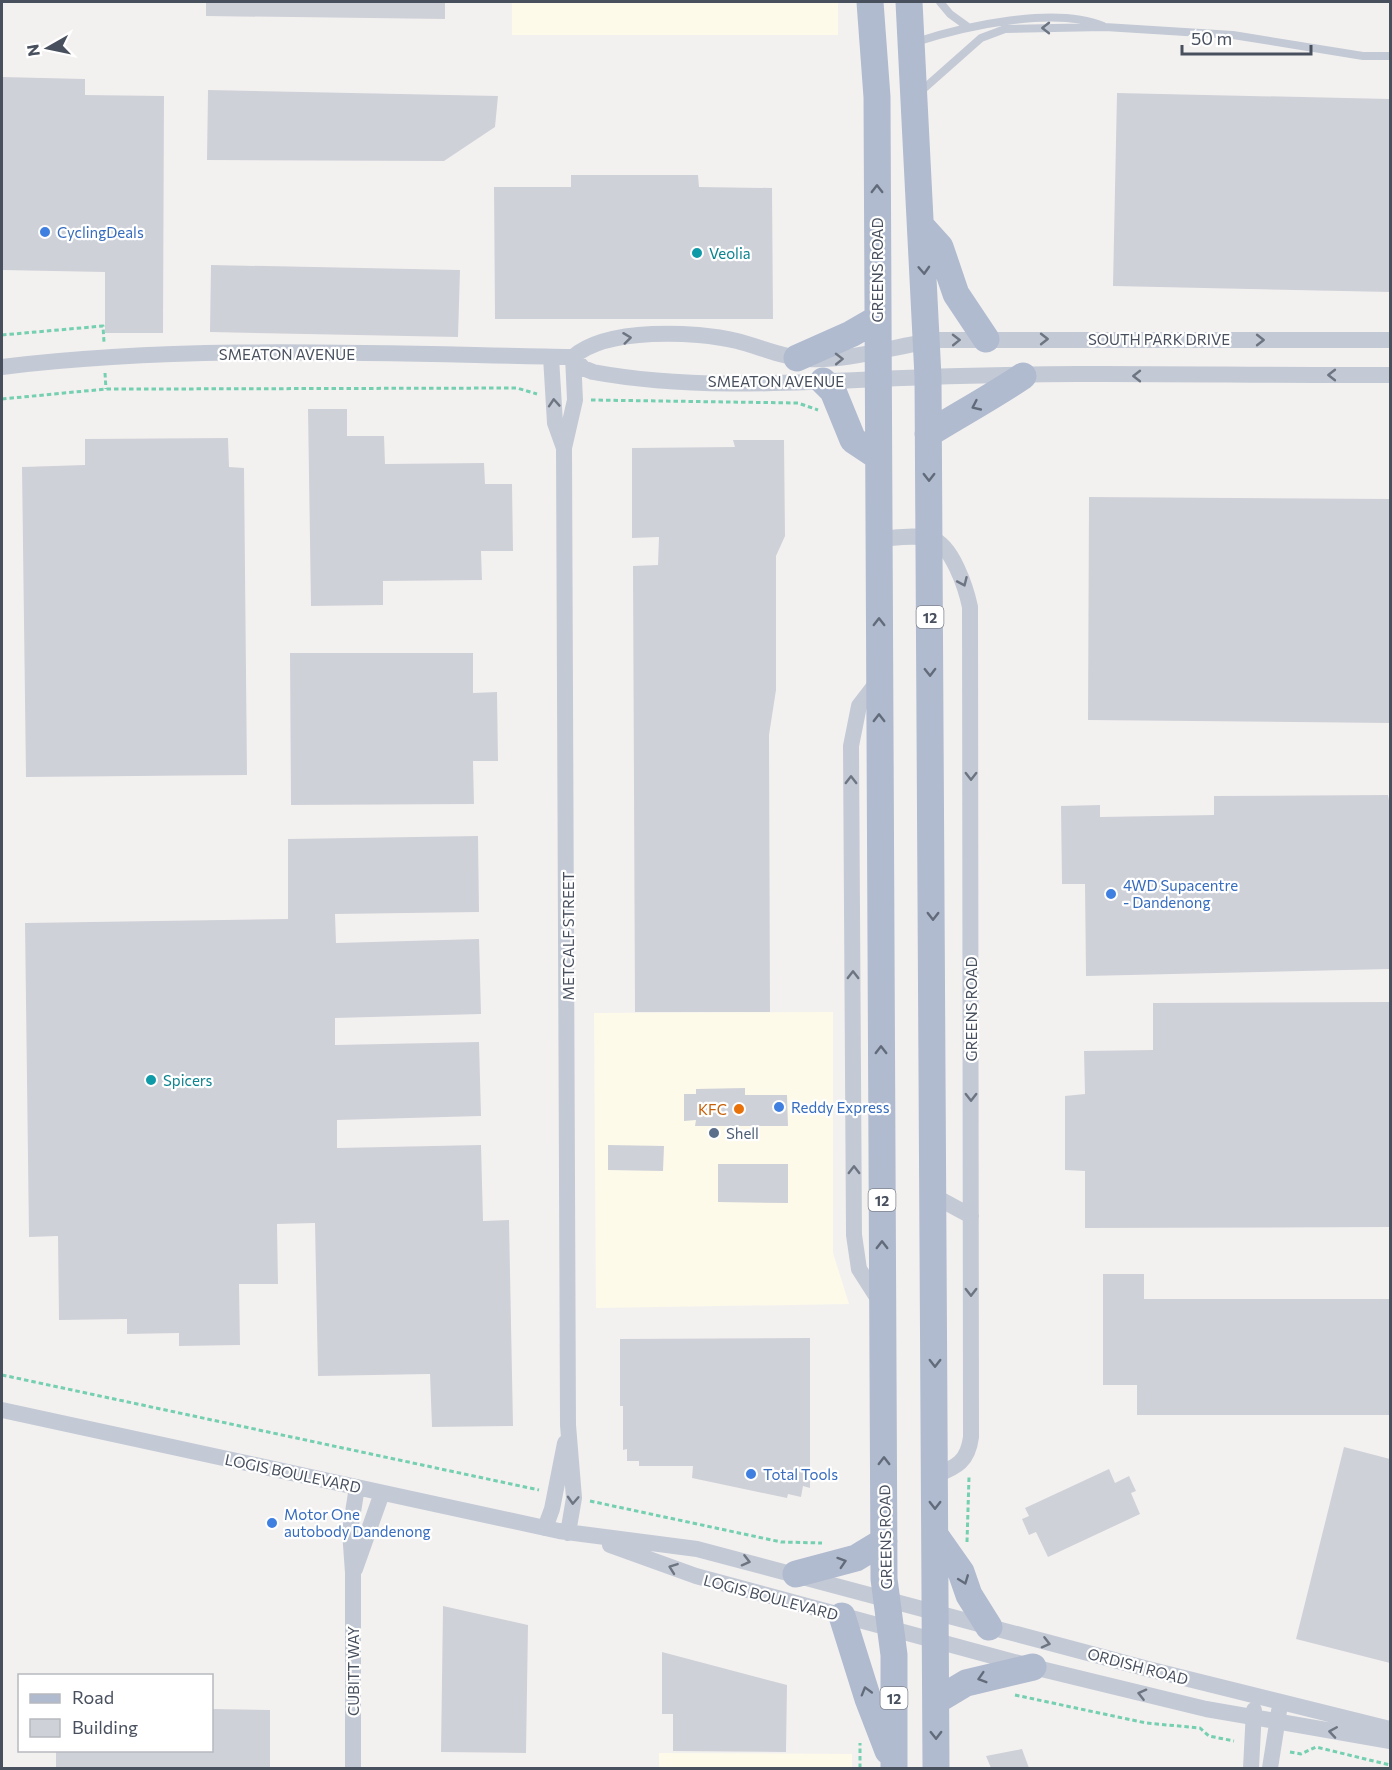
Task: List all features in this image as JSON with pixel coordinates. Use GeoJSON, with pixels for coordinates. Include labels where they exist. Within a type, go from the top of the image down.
{"type":"FeatureCollection","features":[{"type":"Feature","properties":{"kind":"main road","name":"GREENS ROAD"},"geometry":{"type":"LineString","coordinates":[[870,2],[877,97],[884,1541],[886,1600],[894,1655],[894,1767]]}},
{"type":"Feature","properties":{"kind":"main road","name":"12"},"geometry":{"type":"LineString","coordinates":[[909,2],[916,96],[928,377],[936,1768]]}},
{"type":"Feature","properties":{"kind":"main road"},"geometry":{"type":"LineString","coordinates":[[922,226],[940,247],[956,294],[986,339]]}},
{"type":"Feature","properties":{"kind":"main road"},"geometry":{"type":"LineString","coordinates":[[797,358],[851,334],[877,319]]}},
{"type":"Feature","properties":{"kind":"main road"},"geometry":{"type":"LineString","coordinates":[[928,434],[985,402],[1023,376]]}},
{"type":"Feature","properties":{"kind":"main road"},"geometry":{"type":"LineString","coordinates":[[823,381],[833,391],[853,440],[877,456]]}},
{"type":"Feature","properties":{"kind":"main road"},"geometry":{"type":"LineString","coordinates":[[935,1535],[961,1572],[969,1595],[989,1627]]}},
{"type":"Feature","properties":{"kind":"main road"},"geometry":{"type":"LineString","coordinates":[[796,1574],[856,1558],[884,1541]]}},
{"type":"Feature","properties":{"kind":"main road"},"geometry":{"type":"LineString","coordinates":[[842,1616],[868,1699],[894,1767]]}},
{"type":"Feature","properties":{"kind":"main road"},"geometry":{"type":"LineString","coordinates":[[936,1701],[966,1683],[1033,1667]]}},
{"type":"Feature","properties":{"kind":"street","name":"SMEATON AVENUE"},"geometry":{"type":"LineString","coordinates":[[2,367],[104,357],[256,354],[573,357],[583,348],[596,343],[673,334],[720,337],[797,358],[848,359],[927,341]]}},
{"type":"Feature","properties":{"kind":"street","name":"SOUTH PARK DRIVE"},"geometry":{"type":"LineString","coordinates":[[927,341],[986,339],[1390,340]]}},
{"type":"Feature","properties":{"kind":"street","name":"METCALF STREET"},"geometry":{"type":"LineString","coordinates":[[551,357],[555,423],[564,448]]}},
{"type":"Feature","properties":{"kind":"street","name":"SMEATON AVENUE"},"geometry":{"type":"LineString","coordinates":[[573,357],[583,368],[593,372],[637,379],[823,381],[928,377]]}},
{"type":"Feature","properties":{"kind":"street","name":"METCALF STREET"},"geometry":{"type":"LineString","coordinates":[[568,1533],[574,1497],[568,1425],[564,448],[575,400],[573,357]]}},
{"type":"Feature","properties":{"kind":"street"},"geometry":{"type":"LineString","coordinates":[[928,377],[1390,375]]}},
{"type":"Feature","properties":{"kind":"street"},"geometry":{"type":"LineString","coordinates":[[879,539],[929,538]]}},
{"type":"Feature","properties":{"kind":"street","name":"GREENS ROAD"},"geometry":{"type":"LineString","coordinates":[[929,538],[944,546],[967,591],[970,607],[971,1437],[966,1459],[957,1467],[936,1475]]}},
{"type":"Feature","properties":{"kind":"street"},"geometry":{"type":"LineString","coordinates":[[934,1196],[971,1216]]}},
{"type":"Feature","properties":{"kind":"street","name":"LOGIS BOULEVARD"},"geometry":{"type":"LineString","coordinates":[[2,1410],[568,1533],[697,1549],[886,1600]]}},
{"type":"Feature","properties":{"kind":"street","name":"METCALF STREET"},"geometry":{"type":"LineString","coordinates":[[545,1528],[555,1493],[568,1425]]}},
{"type":"Feature","properties":{"kind":"street","name":"CUBITT WAY"},"geometry":{"type":"LineString","coordinates":[[353,1768],[353,1573],[350,1531],[357,1487]]}},
{"type":"Feature","properties":{"kind":"street","name":"CUBITT WAY"},"geometry":{"type":"LineString","coordinates":[[353,1573],[382,1493]]}},
{"type":"Feature","properties":{"kind":"street","name":"LOGIS BOULEVARD"},"geometry":{"type":"LineString","coordinates":[[585,1536],[696,1576],[891,1630]]}},
{"type":"Feature","properties":{"kind":"street","name":"ORDISH ROAD"},"geometry":{"type":"LineString","coordinates":[[886,1600],[1390,1729]]}},
{"type":"Feature","properties":{"kind":"street","name":"ORDISH ROAD"},"geometry":{"type":"LineString","coordinates":[[891,1630],[1206,1710],[1390,1741]]}},
{"type":"Feature","properties":{"kind":"street"},"geometry":{"type":"LineString","coordinates":[[1251,1768],[1256,1696]]}},
{"type":"Feature","properties":{"kind":"street"},"geometry":{"type":"LineString","coordinates":[[1270,1768],[1281,1702]]}},
{"type":"Feature","properties":{"kind":"lane"},"geometry":{"type":"LineString","coordinates":[[939,2],[950,14],[968,27]]}},
{"type":"Feature","properties":{"kind":"lane"},"geometry":{"type":"LineString","coordinates":[[912,43],[968,27],[1018,19],[1089,20],[1105,27]]}},
{"type":"Feature","properties":{"kind":"lane"},"geometry":{"type":"LineString","coordinates":[[916,96],[970,47],[993,32],[1005,29],[1105,27],[1233,35],[1363,56],[1390,56]]}},
{"type":"Feature","properties":{"kind":"path"},"geometry":{"type":"LineString","coordinates":[[2,335],[103,326],[106,389]]}},
{"type":"Feature","properties":{"kind":"path"},"geometry":{"type":"LineString","coordinates":[[2,399],[106,389],[517,388],[554,397]]}},
{"type":"Feature","properties":{"kind":"path"},"geometry":{"type":"LineString","coordinates":[[575,400],[798,403],[823,413]]}},
{"type":"Feature","properties":{"kind":"path"},"geometry":{"type":"LineString","coordinates":[[2,1375],[555,1493]]}},
{"type":"Feature","properties":{"kind":"path"},"geometry":{"type":"LineString","coordinates":[[574,1497],[781,1542],[830,1543]]}},
{"type":"Feature","properties":{"kind":"path"},"geometry":{"type":"LineString","coordinates":[[1012,1695],[1146,1723],[1200,1728],[1209,1736],[1234,1741]]}},
{"type":"Feature","properties":{"kind":"path"},"geometry":{"type":"LineString","coordinates":[[1288,1752],[1301,1755],[1316,1747],[1390,1765]]}},
{"type":"Feature","properties":{"kind":"shaded area"},"geometry":{"type":"Polygon","coordinates":[[[512,2],[838,2],[838,35],[512,35],[512,2]]]}},
{"type":"Feature","properties":{"kind":"shaded area","name":"Shell"},"geometry":{"type":"Polygon","coordinates":[[[833,1012],[833,1253],[849,1304],[596,1308],[594,1013],[833,1012]]]}},
{"type":"Feature","properties":{"kind":"shaded area"},"geometry":{"type":"Polygon","coordinates":[[[659,1753],[852,1754],[852,1768],[659,1768],[659,1753]]]}},
{"type":"Feature","properties":{"kind":"building"},"geometry":{"type":"Polygon","coordinates":[[[206,2],[445,2],[445,19],[206,16],[206,2]]]}},
{"type":"Feature","properties":{"kind":"building"},"geometry":{"type":"Polygon","coordinates":[[[2,77],[85,79],[85,95],[164,96],[163,333],[105,333],[105,272],[2,270],[2,77]]]}},
{"type":"Feature","properties":{"kind":"building"},"geometry":{"type":"Polygon","coordinates":[[[208,90],[498,96],[495,127],[444,161],[207,160],[208,90]]]}},
{"type":"Feature","properties":{"kind":"building"},"geometry":{"type":"Polygon","coordinates":[[[1117,93],[1390,99],[1390,292],[1113,286],[1117,93]]]}},
{"type":"Feature","properties":{"kind":"building"},"geometry":{"type":"Polygon","coordinates":[[[571,175],[698,175],[699,187],[772,188],[773,319],[495,319],[494,187],[571,187],[571,175]]]}},
{"type":"Feature","properties":{"kind":"building"},"geometry":{"type":"Polygon","coordinates":[[[211,265],[460,270],[458,337],[210,332],[211,265]]]}},
{"type":"Feature","properties":{"kind":"building"},"geometry":{"type":"Polygon","coordinates":[[[308,409],[347,409],[347,436],[384,436],[385,464],[484,463],[485,484],[512,484],[513,551],[481,551],[482,580],[383,581],[383,605],[311,606],[308,409]]]}},
{"type":"Feature","properties":{"kind":"building"},"geometry":{"type":"Polygon","coordinates":[[[228,438],[229,467],[244,468],[247,775],[26,777],[22,467],[85,465],[85,439],[228,438]]]}},
{"type":"Feature","properties":{"kind":"building"},"geometry":{"type":"Polygon","coordinates":[[[733,440],[784,440],[785,536],[776,556],[776,690],[769,735],[770,1012],[635,1012],[633,566],[658,565],[659,537],[632,538],[632,448],[735,447],[733,440]]]}},
{"type":"Feature","properties":{"kind":"building"},"geometry":{"type":"Polygon","coordinates":[[[1089,497],[1390,499],[1390,723],[1088,720],[1089,497]]]}},
{"type":"Feature","properties":{"kind":"building"},"geometry":{"type":"Polygon","coordinates":[[[290,653],[473,653],[473,693],[497,692],[498,761],[473,761],[474,804],[291,805],[290,653]]]}},
{"type":"Feature","properties":{"kind":"building"},"geometry":{"type":"Polygon","coordinates":[[[1388,795],[1390,806],[1390,969],[1086,976],[1085,884],[1062,884],[1061,806],[1100,805],[1100,817],[1214,815],[1214,796],[1388,795]]]}},
{"type":"Feature","properties":{"kind":"building"},"geometry":{"type":"Polygon","coordinates":[[[478,836],[479,912],[335,914],[336,943],[479,939],[481,1014],[335,1018],[335,1045],[479,1042],[481,1116],[337,1120],[337,1148],[481,1145],[483,1221],[509,1220],[513,1426],[432,1427],[430,1374],[318,1376],[315,1223],[277,1224],[278,1284],[239,1284],[240,1345],[179,1346],[179,1333],[127,1334],[127,1319],[59,1320],[58,1236],[29,1237],[25,923],[288,919],[288,839],[478,836]]]}},
{"type":"Feature","properties":{"kind":"building"},"geometry":{"type":"Polygon","coordinates":[[[1390,1002],[1390,1227],[1085,1228],[1085,1171],[1065,1170],[1065,1096],[1085,1094],[1084,1051],[1153,1050],[1153,1003],[1390,1002]]]}},
{"type":"Feature","properties":{"kind":"building"},"geometry":{"type":"Polygon","coordinates":[[[745,1088],[745,1095],[787,1095],[788,1126],[695,1126],[696,1120],[684,1121],[684,1094],[696,1094],[696,1089],[745,1088]]]}},
{"type":"Feature","properties":{"kind":"building"},"geometry":{"type":"Polygon","coordinates":[[[608,1145],[664,1146],[663,1171],[608,1170],[608,1145]]]}},
{"type":"Feature","properties":{"kind":"building"},"geometry":{"type":"Polygon","coordinates":[[[718,1164],[788,1164],[788,1203],[718,1202],[718,1164]]]}},
{"type":"Feature","properties":{"kind":"building"},"geometry":{"type":"Polygon","coordinates":[[[1103,1274],[1144,1274],[1144,1299],[1390,1299],[1390,1415],[1137,1415],[1137,1385],[1103,1385],[1103,1274]]]}},
{"type":"Feature","properties":{"kind":"building"},"geometry":{"type":"Polygon","coordinates":[[[810,1338],[810,1488],[803,1486],[801,1497],[788,1494],[787,1498],[692,1478],[693,1466],[639,1466],[639,1461],[627,1461],[627,1449],[623,1450],[623,1406],[620,1406],[620,1339],[810,1338]]]}},
{"type":"Feature","properties":{"kind":"building"},"geometry":{"type":"Polygon","coordinates":[[[1344,1447],[1390,1459],[1390,1663],[1296,1639],[1344,1447]]]}},
{"type":"Feature","properties":{"kind":"building"},"geometry":{"type":"Polygon","coordinates":[[[1109,1469],[1115,1483],[1129,1476],[1136,1491],[1131,1493],[1140,1514],[1048,1557],[1036,1532],[1029,1535],[1022,1519],[1029,1516],[1025,1508],[1109,1469]]]}},
{"type":"Feature","properties":{"kind":"building"},"geometry":{"type":"Polygon","coordinates":[[[443,1606],[528,1625],[526,1753],[441,1752],[443,1606]]]}},
{"type":"Feature","properties":{"kind":"building"},"geometry":{"type":"Polygon","coordinates":[[[662,1652],[787,1685],[786,1752],[673,1751],[673,1714],[662,1714],[662,1652]]]}},
{"type":"Feature","properties":{"kind":"building"},"geometry":{"type":"Polygon","coordinates":[[[213,1709],[270,1710],[270,1768],[56,1768],[56,1752],[213,1752],[213,1709]]]}},
{"type":"Feature","properties":{"kind":"building"},"geometry":{"type":"Polygon","coordinates":[[[1022,1749],[1029,1768],[991,1768],[986,1756],[1022,1749]]]}},
{"type":"Feature","properties":{"kind":"place","name":"CyclingDeals"},"geometry":{"type":"Point","coordinates":[45,232]}},
{"type":"Feature","properties":{"kind":"place","name":"Veolia"},"geometry":{"type":"Point","coordinates":[697,253]}},
{"type":"Feature","properties":{"kind":"place","name":"4WD Supacentre - Dandenong"},"geometry":{"type":"Point","coordinates":[1111,894]}},
{"type":"Feature","properties":{"kind":"place","name":"Spicers"},"geometry":{"type":"Point","coordinates":[151,1080]}},
{"type":"Feature","properties":{"kind":"place","name":"Reddy Express"},"geometry":{"type":"Point","coordinates":[779,1107]}},
{"type":"Feature","properties":{"kind":"place","name":"KFC"},"geometry":{"type":"Point","coordinates":[739,1109]}},
{"type":"Feature","properties":{"kind":"place","name":"Shell"},"geometry":{"type":"Point","coordinates":[714,1133]}},
{"type":"Feature","properties":{"kind":"place","name":"Total Tools"},"geometry":{"type":"Point","coordinates":[751,1474]}},
{"type":"Feature","properties":{"kind":"place","name":"Motor One autobody Dandenong"},"geometry":{"type":"Point","coordinates":[272,1523]}}]}
